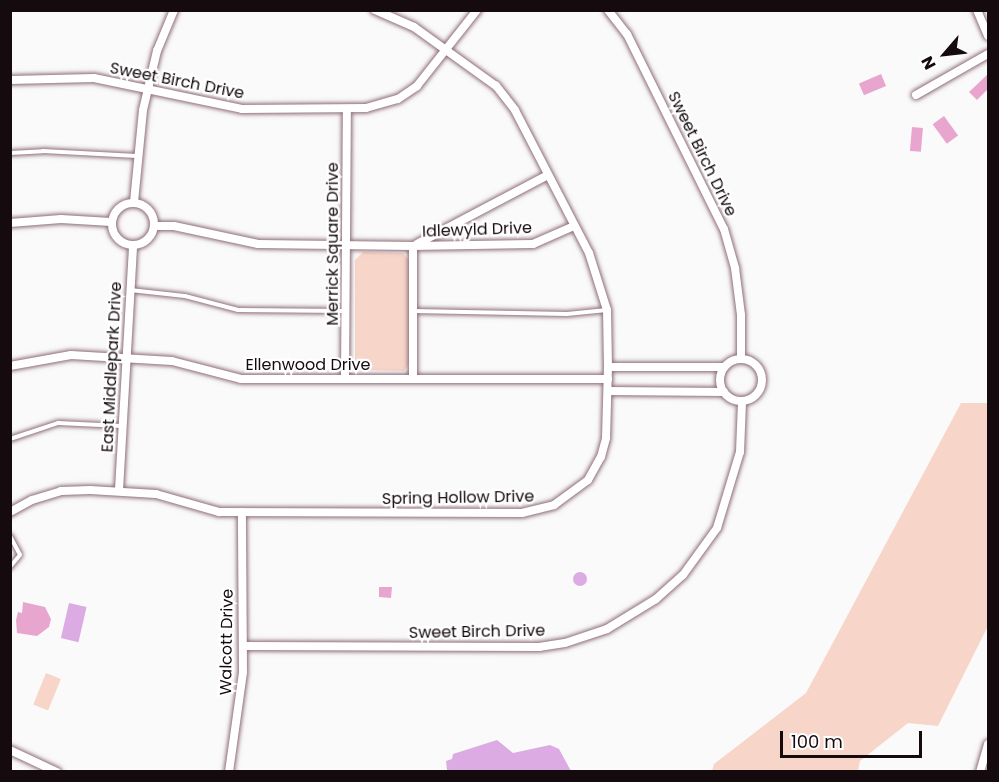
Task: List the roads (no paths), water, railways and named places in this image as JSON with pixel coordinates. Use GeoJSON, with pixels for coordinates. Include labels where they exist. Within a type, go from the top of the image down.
{"type":"FeatureCollection","features":[{"type":"Feature","properties":{"kind":"street"},"geometry":{"type":"LineString","coordinates":[[134,202],[137,156],[148,87],[174,10]]}},
{"type":"Feature","properties":{"kind":"street","name":"Spring Hollow Drive"},"geometry":{"type":"LineString","coordinates":[[10,512],[32,500],[61,491],[119,490],[156,494],[201,511],[539,512],[570,496],[588,480],[601,457],[606,438],[607,310],[602,285],[515,110],[496,86],[447,49],[398,19],[375,10]]}},
{"type":"Feature","properties":{"kind":"street","name":"Sweet Birch Drive"},"geometry":{"type":"LineString","coordinates":[[10,80],[94,78],[148,87],[242,109],[347,110],[398,99],[417,86],[477,10]]}},
{"type":"Feature","properties":{"kind":"street","name":"Sweet Birch Drive"},"geometry":{"type":"LineString","coordinates":[[608,10],[627,34],[724,229],[740,304],[741,357]]}},
{"type":"Feature","properties":{"kind":"street"},"geometry":{"type":"LineString","coordinates":[[977,10],[988,36]]}},
{"type":"Feature","properties":{"kind":"street"},"geometry":{"type":"LineString","coordinates":[[916,95],[988,54]]}},
{"type":"Feature","properties":{"kind":"street","name":"Merrick Square Drive"},"geometry":{"type":"LineString","coordinates":[[345,378],[347,110]]}},
{"type":"Feature","properties":{"kind":"street","name":"Idlewyld Drive"},"geometry":{"type":"LineString","coordinates":[[413,246],[548,175]]}},
{"type":"Feature","properties":{"kind":"street"},"geometry":{"type":"LineString","coordinates":[[134,202],[147,207],[154,226],[143,243],[133,245],[115,236],[111,222],[118,208],[134,202]]}},
{"type":"Feature","properties":{"kind":"street"},"geometry":{"type":"LineString","coordinates":[[10,223],[52,219],[111,222]]}},
{"type":"Feature","properties":{"kind":"street","name":"Idlewyld Drive"},"geometry":{"type":"LineString","coordinates":[[154,226],[174,226],[258,244],[413,246],[533,244],[574,226]]}},
{"type":"Feature","properties":{"kind":"street","name":"East Middlepark Drive"},"geometry":{"type":"LineString","coordinates":[[119,490],[133,245]]}},
{"type":"Feature","properties":{"kind":"street"},"geometry":{"type":"LineString","coordinates":[[412,378],[413,246]]}},
{"type":"Feature","properties":{"kind":"street","name":"Ellenwood Drive"},"geometry":{"type":"LineString","coordinates":[[10,366],[71,355],[172,361],[242,379],[608,379]]}},
{"type":"Feature","properties":{"kind":"street"},"geometry":{"type":"LineString","coordinates":[[608,367],[724,368],[741,357],[755,363],[763,382],[755,395],[742,402],[724,393],[608,391]]}},
{"type":"Feature","properties":{"kind":"street"},"geometry":{"type":"LineString","coordinates":[[724,368],[720,383],[724,393]]}},
{"type":"Feature","properties":{"kind":"street","name":"Sweet Birch Drive"},"geometry":{"type":"LineString","coordinates":[[243,646],[539,646],[565,643],[607,629],[656,599],[683,575],[717,528],[740,452],[742,402]]}},
{"type":"Feature","properties":{"kind":"street","name":"Walcott Drive"},"geometry":{"type":"LineString","coordinates":[[229,771],[240,701],[243,646],[242,512]]}},
{"type":"Feature","properties":{"kind":"street"},"geometry":{"type":"LineString","coordinates":[[980,771],[988,744]]}},
{"type":"Feature","properties":{"kind":"street"},"geometry":{"type":"LineString","coordinates":[[10,750],[57,771]]}},
{"type":"Feature","properties":{"kind":"lane"},"geometry":{"type":"LineString","coordinates":[[10,153],[44,151],[137,156]]}},
{"type":"Feature","properties":{"kind":"lane"},"geometry":{"type":"LineString","coordinates":[[130,290],[185,296],[238,310],[346,311]]}},
{"type":"Feature","properties":{"kind":"lane"},"geometry":{"type":"LineString","coordinates":[[412,311],[567,314],[607,310]]}},
{"type":"Feature","properties":{"kind":"lane"},"geometry":{"type":"LineString","coordinates":[[10,439],[58,423],[122,426]]}},
{"type":"Feature","properties":{"kind":"lane"},"geometry":{"type":"LineString","coordinates":[[10,536],[20,555],[10,567]]}}]}
